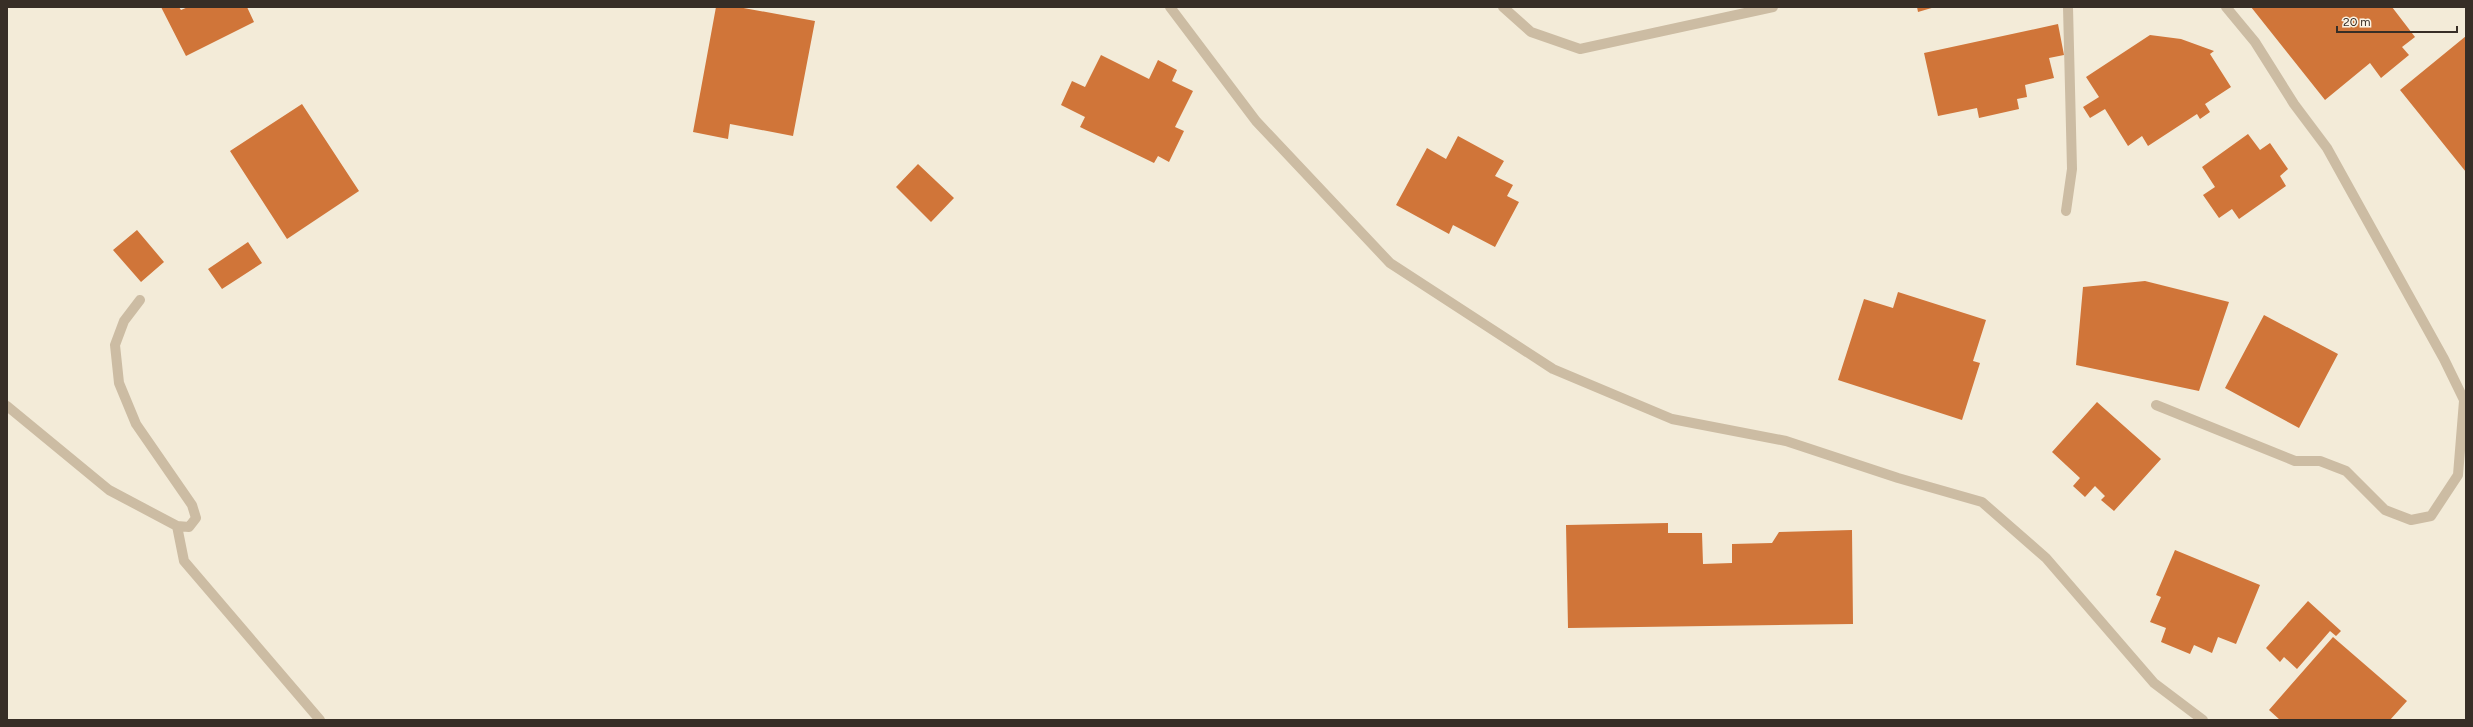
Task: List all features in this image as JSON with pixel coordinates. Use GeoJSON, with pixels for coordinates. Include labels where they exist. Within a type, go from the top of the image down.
{"type":"FeatureCollection","features":[{"type":"Feature","properties":{"kind":"street"},"geometry":{"type":"LineString","coordinates":[[1170,7],[1256,121],[1390,263],[1553,369],[1672,419],[1786,441],[1898,478],[1982,502],[2046,558],[2154,683],[2203,720]]}},
{"type":"Feature","properties":{"kind":"street"},"geometry":{"type":"LineString","coordinates":[[1503,7],[1531,32],[1580,49],[1773,7]]}},
{"type":"Feature","properties":{"kind":"street"},"geometry":{"type":"LineString","coordinates":[[2066,211],[2072,169],[2068,7]]}},
{"type":"Feature","properties":{"kind":"street"},"geometry":{"type":"LineString","coordinates":[[2156,405],[2295,461],[2320,461],[2346,471],[2385,510],[2411,520],[2431,516],[2458,475],[2465,402],[2444,359],[2327,148],[2294,104],[2255,42],[2226,7]]}},
{"type":"Feature","properties":{"kind":"street"},"geometry":{"type":"LineString","coordinates":[[7,406],[110,490],[177,526],[189,527],[196,518],[192,505],[136,424],[119,383],[115,345],[124,321],[140,300]]}},
{"type":"Feature","properties":{"kind":"street"},"geometry":{"type":"LineString","coordinates":[[177,526],[184,561],[320,720]]}},
{"type":"Feature","properties":{"kind":"building"},"geometry":{"type":"Polygon","coordinates":[[[161,7],[179,7],[181,10],[188,7],[247,7],[254,22],[186,56],[161,7]]]}},
{"type":"Feature","properties":{"kind":"building"},"geometry":{"type":"Polygon","coordinates":[[[716,7],[738,7],[815,21],[793,136],[730,124],[728,139],[693,132],[716,7]]]}},
{"type":"Feature","properties":{"kind":"building"},"geometry":{"type":"Polygon","coordinates":[[[1917,7],[1935,7],[1918,12],[1917,7]]]}},
{"type":"Feature","properties":{"kind":"building"},"geometry":{"type":"Polygon","coordinates":[[[2251,7],[2392,7],[2415,37],[2402,47],[2409,55],[2381,78],[2370,63],[2325,100],[2251,7]]]}},
{"type":"Feature","properties":{"kind":"building"},"geometry":{"type":"Polygon","coordinates":[[[2058,24],[2064,55],[2049,58],[2054,78],[2025,85],[2027,97],[2017,99],[2019,109],[1979,118],[1977,108],[1938,116],[1924,53],[2058,24]]]}},
{"type":"Feature","properties":{"kind":"building"},"geometry":{"type":"Polygon","coordinates":[[[2150,35],[2181,39],[2214,51],[2210,54],[2231,87],[2205,104],[2210,112],[2200,119],[2197,114],[2148,146],[2142,136],[2128,146],[2105,109],[2090,118],[2083,107],[2099,97],[2086,77],[2150,35]]]}},
{"type":"Feature","properties":{"kind":"building"},"geometry":{"type":"Polygon","coordinates":[[[2466,36],[2466,172],[2400,90],[2466,36]]]}},
{"type":"Feature","properties":{"kind":"building"},"geometry":{"type":"Polygon","coordinates":[[[1101,55],[1149,79],[1158,60],[1177,70],[1172,81],[1193,91],[1175,127],[1184,131],[1169,162],[1158,156],[1154,163],[1080,127],[1085,117],[1061,105],[1072,81],[1085,87],[1101,55]]]}},
{"type":"Feature","properties":{"kind":"building"},"geometry":{"type":"Polygon","coordinates":[[[302,104],[359,191],[287,239],[230,151],[302,104]]]}},
{"type":"Feature","properties":{"kind":"building"},"geometry":{"type":"Polygon","coordinates":[[[2248,134],[2260,150],[2270,143],[2288,169],[2280,176],[2286,186],[2239,219],[2232,209],[2219,218],[2203,195],[2215,187],[2202,167],[2248,134]]]}},
{"type":"Feature","properties":{"kind":"building"},"geometry":{"type":"Polygon","coordinates":[[[1458,136],[1504,161],[1495,176],[1513,185],[1507,196],[1519,202],[1495,247],[1453,225],[1449,234],[1396,205],[1427,148],[1446,159],[1458,136]]]}},
{"type":"Feature","properties":{"kind":"building"},"geometry":{"type":"Polygon","coordinates":[[[918,164],[954,198],[931,222],[896,187],[918,164]]]}},
{"type":"Feature","properties":{"kind":"building"},"geometry":{"type":"Polygon","coordinates":[[[137,230],[164,262],[141,282],[113,250],[137,230]]]}},
{"type":"Feature","properties":{"kind":"building"},"geometry":{"type":"Polygon","coordinates":[[[248,242],[262,263],[222,289],[208,269],[248,242]]]}},
{"type":"Feature","properties":{"kind":"building"},"geometry":{"type":"Polygon","coordinates":[[[2145,281],[2229,302],[2199,391],[2076,365],[2083,287],[2145,281]]]}},
{"type":"Feature","properties":{"kind":"building"},"geometry":{"type":"Polygon","coordinates":[[[1898,292],[1986,320],[1973,361],[1980,363],[1962,420],[1838,380],[1864,299],[1893,308],[1898,292]]]}},
{"type":"Feature","properties":{"kind":"building"},"geometry":{"type":"Polygon","coordinates":[[[2264,315],[2338,354],[2299,428],[2225,388],[2264,315]]]}},
{"type":"Feature","properties":{"kind":"building"},"geometry":{"type":"Polygon","coordinates":[[[2097,402],[2161,459],[2114,511],[2101,500],[2105,496],[2095,486],[2085,497],[2073,486],[2080,478],[2052,452],[2097,402]]]}},
{"type":"Feature","properties":{"kind":"building"},"geometry":{"type":"Polygon","coordinates":[[[1668,523],[1668,533],[1702,533],[1703,564],[1732,563],[1732,544],[1772,543],[1779,532],[1852,530],[1853,624],[1568,628],[1566,525],[1668,523]]]}},
{"type":"Feature","properties":{"kind":"building"},"geometry":{"type":"Polygon","coordinates":[[[2175,550],[2260,585],[2236,644],[2218,637],[2212,653],[2194,645],[2190,654],[2161,642],[2166,628],[2150,622],[2161,597],[2156,595],[2175,550]]]}},
{"type":"Feature","properties":{"kind":"building"},"geometry":{"type":"Polygon","coordinates":[[[2308,601],[2341,631],[2336,636],[2330,631],[2297,669],[2284,657],[2280,662],[2266,648],[2308,601]]]}},
{"type":"Feature","properties":{"kind":"building"},"geometry":{"type":"Polygon","coordinates":[[[2333,637],[2407,701],[2390,720],[2280,720],[2269,710],[2333,637]]]}}]}
